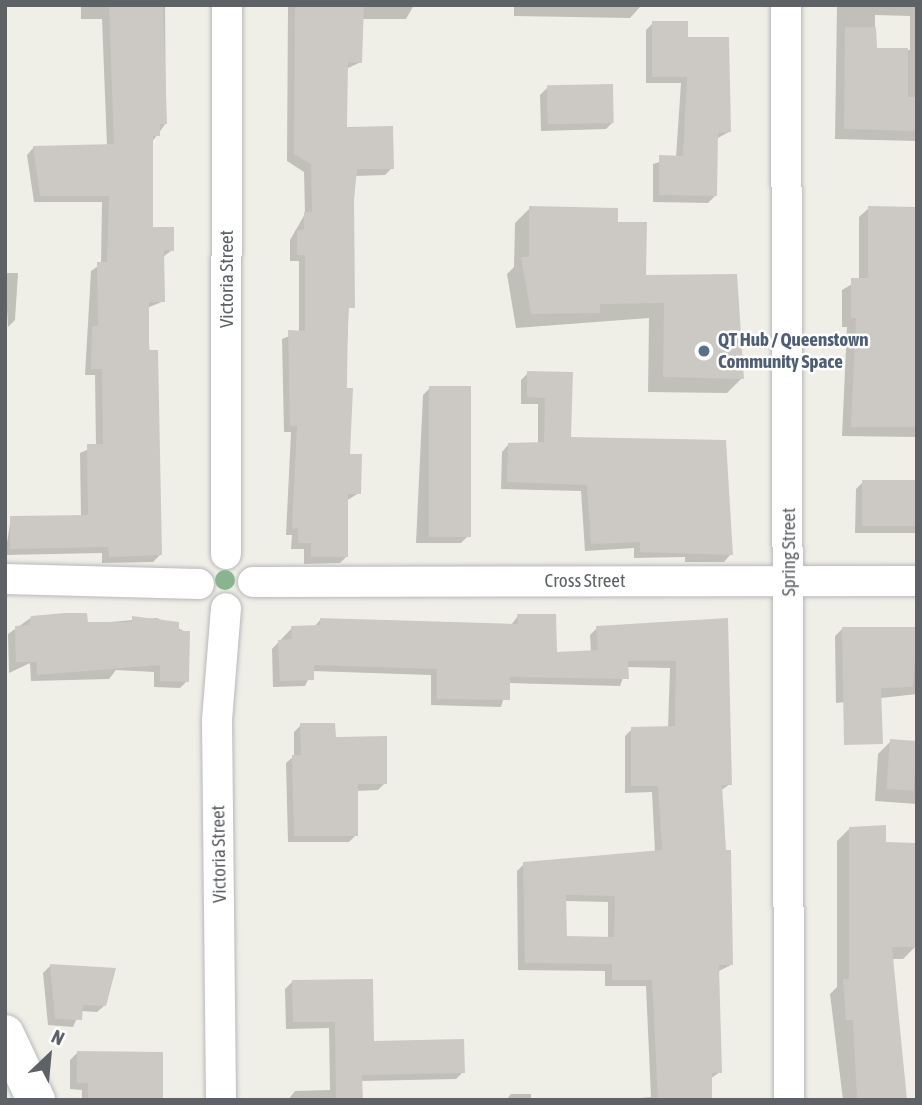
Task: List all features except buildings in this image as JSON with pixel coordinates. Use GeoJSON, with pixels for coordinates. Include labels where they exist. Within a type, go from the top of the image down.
{"type":"FeatureCollection","features":[{"type":"Feature","properties":{"kind":"main road"},"geometry":{"type":"LineString","coordinates":[[5,1034],[36,1100]]}},
{"type":"Feature","properties":{"kind":"street","name":"Victoria Street"},"geometry":{"type":"LineString","coordinates":[[226,554],[227,5]]}},
{"type":"Feature","properties":{"kind":"street","name":"Spring Street"},"geometry":{"type":"LineString","coordinates":[[786,5],[789,1100]]}},
{"type":"Feature","properties":{"kind":"street"},"geometry":{"type":"LineString","coordinates":[[226,554],[246,563],[253,582],[246,599],[226,608],[209,602],[199,584],[209,560],[226,554]]}},
{"type":"Feature","properties":{"kind":"street"},"geometry":{"type":"LineString","coordinates":[[5,579],[199,584]]}},
{"type":"Feature","properties":{"kind":"street","name":"Cross Street"},"geometry":{"type":"LineString","coordinates":[[253,582],[917,581]]}},
{"type":"Feature","properties":{"kind":"street","name":"Victoria Street"},"geometry":{"type":"LineString","coordinates":[[221,1100],[217,720],[226,608]]}},
{"type":"Feature","properties":{"kind":"place","name":"QT Hub / Queenstown Community Space"},"geometry":{"type":"Point","coordinates":[704,351]}}]}
